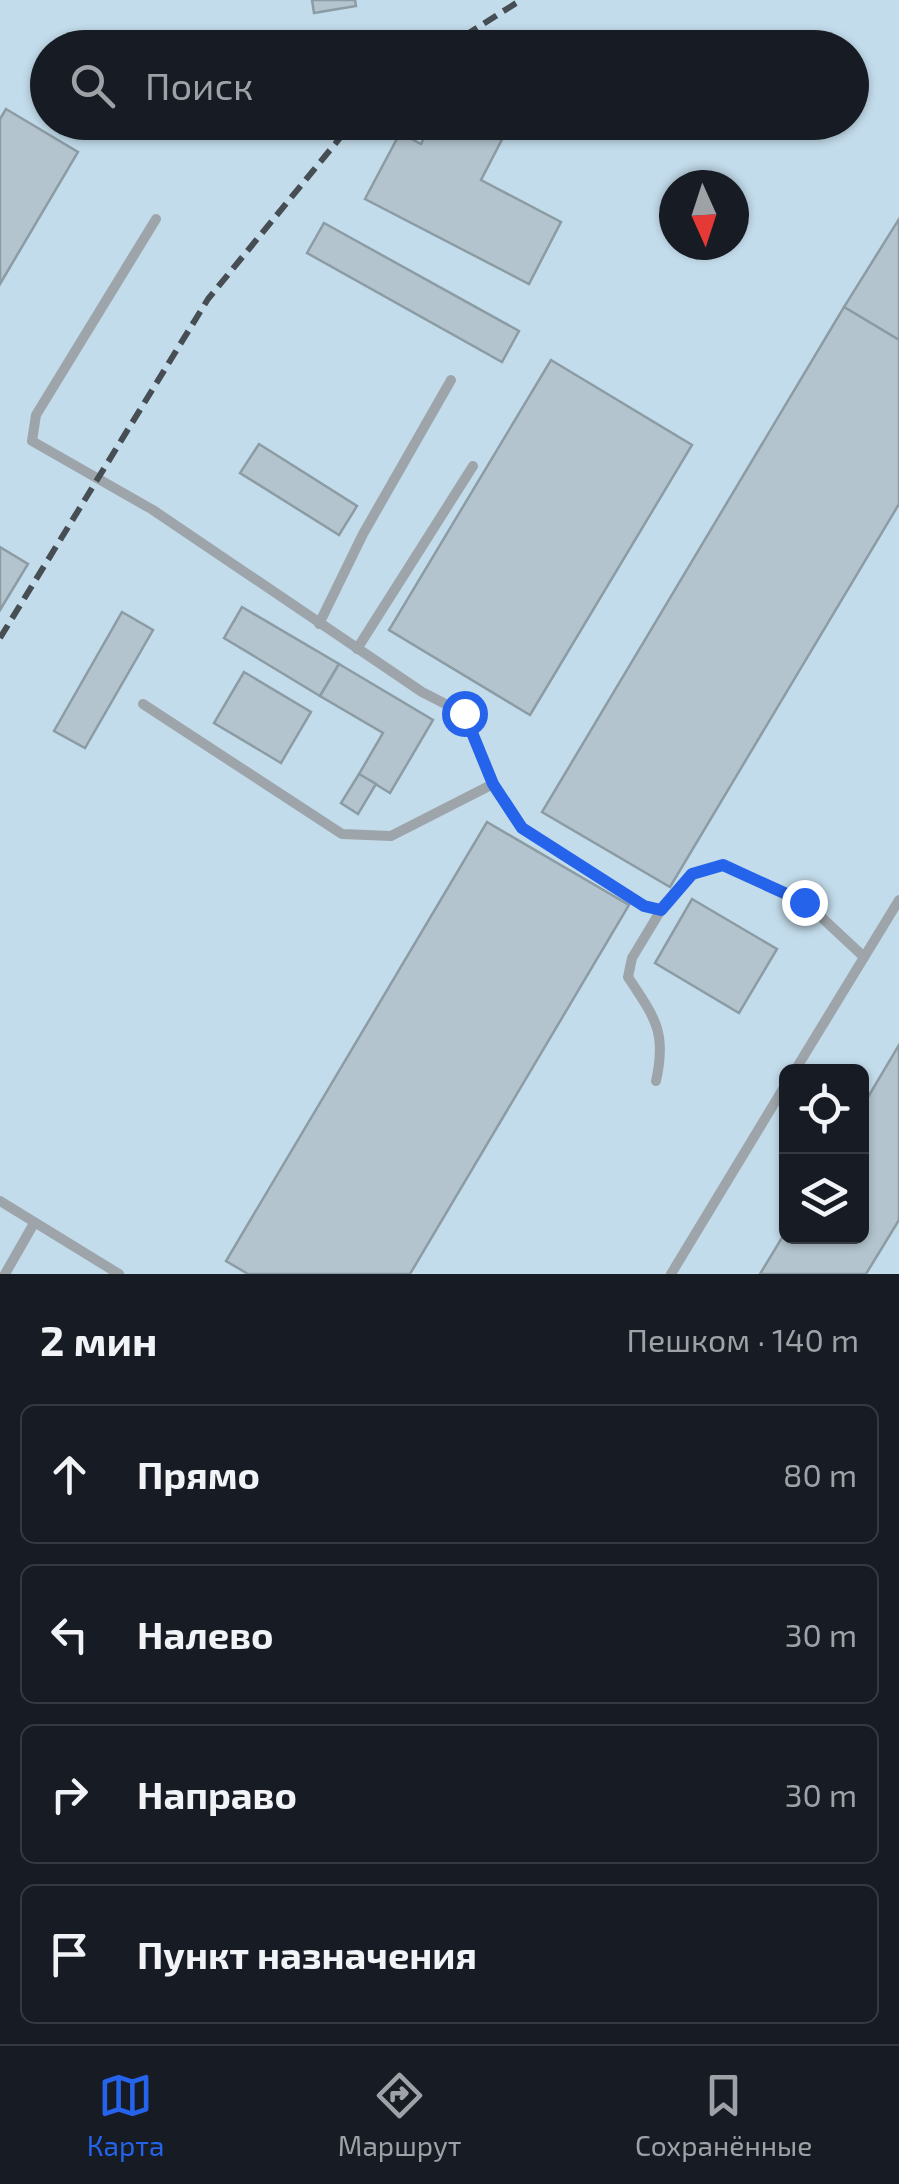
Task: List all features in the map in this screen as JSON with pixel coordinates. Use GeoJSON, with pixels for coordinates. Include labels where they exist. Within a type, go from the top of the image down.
{"type":"FeatureCollection","features":[{"type":"Feature","properties":{"kind":"lane"},"geometry":{"type":"LineString","coordinates":[[156,219],[36,415],[32,441],[153,510],[422,692],[464,713],[493,784],[522,828],[644,906],[661,910]]}},
{"type":"Feature","properties":{"kind":"lane"},"geometry":{"type":"LineString","coordinates":[[320,624],[363,534],[452,380]]}},
{"type":"Feature","properties":{"kind":"lane"},"geometry":{"type":"LineString","coordinates":[[357,649],[473,466]]}},
{"type":"Feature","properties":{"kind":"lane"},"geometry":{"type":"LineString","coordinates":[[143,704],[342,834],[391,836],[493,784]]}},
{"type":"Feature","properties":{"kind":"lane"},"geometry":{"type":"LineString","coordinates":[[656,1082],[664,1045],[655,1020],[628,977],[632,958],[661,910],[692,874],[723,865],[804,902],[864,956]]}},
{"type":"Feature","properties":{"kind":"lane"},"geometry":{"type":"LineString","coordinates":[[799,1064],[899,900]]}},
{"type":"Feature","properties":{"kind":"lane"},"geometry":{"type":"LineString","coordinates":[[671,1274],[779,1096]]}},
{"type":"Feature","properties":{"kind":"lane"},"geometry":{"type":"LineString","coordinates":[[0,1201],[119,1274]]}},
{"type":"Feature","properties":{"kind":"lane"},"geometry":{"type":"LineString","coordinates":[[5,1274],[32,1224]]}},
{"type":"Feature","properties":{"kind":"shaded area"},"geometry":{"type":"Polygon","coordinates":[[[0,0],[899,0],[899,1274],[0,1274],[0,0]]]}},
{"type":"Feature","properties":{"kind":"building"},"geometry":{"type":"Polygon","coordinates":[[[312,0],[355,0],[356,6],[314,13],[312,0]]]}},
{"type":"Feature","properties":{"kind":"building"},"geometry":{"type":"Polygon","coordinates":[[[6,109],[30,123],[30,140],[58,140],[78,152],[0,284],[0,119],[6,109]]]}},
{"type":"Feature","properties":{"kind":"building"},"geometry":{"type":"Polygon","coordinates":[[[396,140],[421,144],[423,140],[502,140],[481,180],[561,222],[529,284],[365,199],[396,140]]]}},
{"type":"Feature","properties":{"kind":"building"},"geometry":{"type":"Polygon","coordinates":[[[899,219],[899,340],[844,307],[899,219]]]}},
{"type":"Feature","properties":{"kind":"building"},"geometry":{"type":"Polygon","coordinates":[[[324,223],[519,331],[502,362],[307,253],[324,223]]]}},
{"type":"Feature","properties":{"kind":"building"},"geometry":{"type":"Polygon","coordinates":[[[844,307],[899,340],[899,504],[670,887],[542,812],[844,307]]]}},
{"type":"Feature","properties":{"kind":"building"},"geometry":{"type":"Polygon","coordinates":[[[551,360],[692,445],[530,715],[389,630],[551,360]]]}},
{"type":"Feature","properties":{"kind":"building"},"geometry":{"type":"Polygon","coordinates":[[[259,444],[357,506],[339,535],[240,473],[259,444]]]}},
{"type":"Feature","properties":{"kind":"building"},"geometry":{"type":"Polygon","coordinates":[[[0,547],[28,564],[0,610],[0,547]]]}},
{"type":"Feature","properties":{"kind":"building"},"geometry":{"type":"Polygon","coordinates":[[[242,607],[339,664],[320,696],[224,638],[242,607]]]}},
{"type":"Feature","properties":{"kind":"building"},"geometry":{"type":"Polygon","coordinates":[[[122,612],[153,630],[85,748],[54,731],[122,612]]]}},
{"type":"Feature","properties":{"kind":"building"},"geometry":{"type":"Polygon","coordinates":[[[339,664],[433,720],[390,793],[359,774],[383,733],[320,696],[339,664]]]}},
{"type":"Feature","properties":{"kind":"building"},"geometry":{"type":"Polygon","coordinates":[[[244,672],[311,712],[281,763],[214,723],[244,672]]]}},
{"type":"Feature","properties":{"kind":"building"},"geometry":{"type":"Polygon","coordinates":[[[359,774],[376,784],[358,814],[341,803],[359,774]]]}},
{"type":"Feature","properties":{"kind":"building"},"geometry":{"type":"Polygon","coordinates":[[[487,822],[629,905],[410,1274],[248,1274],[226,1261],[487,822]]]}},
{"type":"Feature","properties":{"kind":"building"},"geometry":{"type":"Polygon","coordinates":[[[692,899],[777,949],[739,1013],[655,963],[692,899]]]}},
{"type":"Feature","properties":{"kind":"building"},"geometry":{"type":"Polygon","coordinates":[[[899,1045],[899,1220],[866,1274],[760,1274],[779,1243],[869,1244],[869,1095],[899,1045]]]}},
{"type":"Feature","properties":{"kind":"railway"},"geometry":{"type":"LineString","coordinates":[[474,30],[521,0]]}},
{"type":"Feature","properties":{"kind":"railway"},"geometry":{"type":"LineString","coordinates":[[0,638],[208,299],[338,140]]}},
{"type":"Feature","properties":{"kind":"route"},"geometry":{"type":"LineString","coordinates":[[464,713],[493,784],[522,828],[644,906],[661,910],[692,874],[723,865],[804,902]]}}]}
